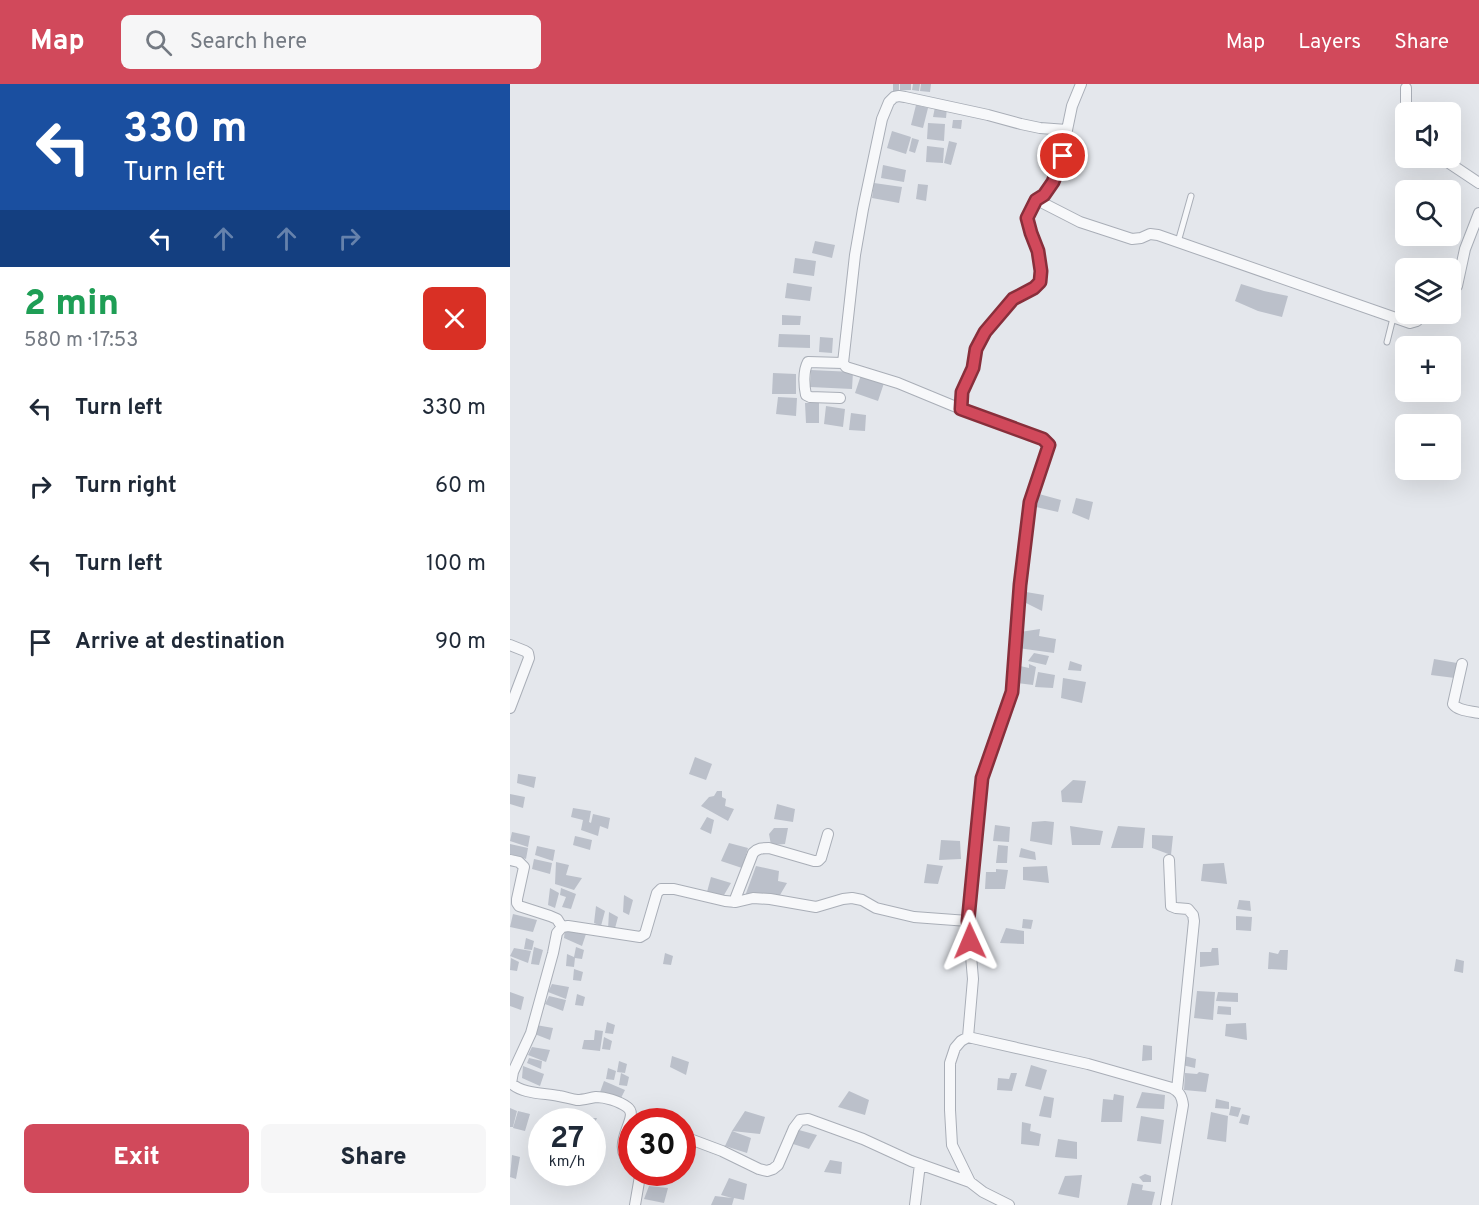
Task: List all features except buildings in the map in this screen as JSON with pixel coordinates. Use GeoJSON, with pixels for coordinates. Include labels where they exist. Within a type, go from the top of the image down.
{"type":"FeatureCollection","features":[{"type":"Feature","properties":{"kind":"street"},"geometry":{"type":"LineString","coordinates":[[961,409],[962,392],[973,368],[976,349],[985,332],[1013,299],[1034,288],[1040,282],[1038,251],[1027,219],[1036,200],[1044,195],[1053,182],[1063,156],[1072,106],[1081,84]]}},
{"type":"Feature","properties":{"kind":"street"},"geometry":{"type":"LineString","coordinates":[[1406,88],[1406,102]]}},
{"type":"Feature","properties":{"kind":"street"},"geometry":{"type":"LineString","coordinates":[[843,363],[862,209],[882,119],[889,102],[899,96],[1040,128],[1067,130]]}},
{"type":"Feature","properties":{"kind":"street"},"geometry":{"type":"LineString","coordinates":[[1456,168],[1479,183]]}},
{"type":"Feature","properties":{"kind":"street"},"geometry":{"type":"LineString","coordinates":[[1036,200],[1080,222],[1132,238],[1154,234],[1393,318]]}},
{"type":"Feature","properties":{"kind":"street"},"geometry":{"type":"LineString","coordinates":[[1461,268],[1465,249],[1479,213]]}},
{"type":"Feature","properties":{"kind":"street"},"geometry":{"type":"LineString","coordinates":[[840,398],[806,395],[805,371],[808,362],[843,363],[846,367],[898,383],[1043,439],[1049,445],[1030,502],[1020,585],[1012,692],[982,778],[968,921],[973,979],[968,1037]]}},
{"type":"Feature","properties":{"kind":"street"},"geometry":{"type":"LineString","coordinates":[[510,645],[528,653],[529,658],[510,708]]}},
{"type":"Feature","properties":{"kind":"street"},"geometry":{"type":"LineString","coordinates":[[1462,664],[1453,704],[1458,708],[1479,713]]}},
{"type":"Feature","properties":{"kind":"street"},"geometry":{"type":"LineString","coordinates":[[734,902],[753,853],[757,850],[769,848],[818,861],[828,834]]}},
{"type":"Feature","properties":{"kind":"street"},"geometry":{"type":"LineString","coordinates":[[510,860],[519,862],[524,867],[517,899],[519,906],[557,919],[562,927]]}},
{"type":"Feature","properties":{"kind":"street"},"geometry":{"type":"LineString","coordinates":[[1166,1205],[1183,1105],[1183,1099],[1177,1090],[1194,921],[1188,909],[1171,906],[1169,860]]}},
{"type":"Feature","properties":{"kind":"street"},"geometry":{"type":"LineString","coordinates":[[628,1108],[604,1098],[575,1100],[515,1087],[510,1083],[531,1033],[557,933],[562,927],[640,937],[645,934],[657,893],[661,889],[674,889],[725,901],[770,899],[816,908],[852,898],[862,900],[876,908],[914,917],[968,921]]}},
{"type":"Feature","properties":{"kind":"street"},"geometry":{"type":"LineString","coordinates":[[970,1182],[952,1145],[950,1110],[950,1060],[955,1048],[968,1037],[1088,1064],[1177,1090]]}},
{"type":"Feature","properties":{"kind":"street"},"geometry":{"type":"LineString","coordinates":[[696,1141],[767,1171],[778,1165],[794,1128],[800,1120],[808,1119],[970,1182],[983,1192],[1009,1205]]}},
{"type":"Feature","properties":{"kind":"street"},"geometry":{"type":"LineString","coordinates":[[915,1205],[920,1164]]}},
{"type":"Feature","properties":{"kind":"street"},"geometry":{"type":"LineString","coordinates":[[635,1205],[638,1186]]}},
{"type":"Feature","properties":{"kind":"lane"},"geometry":{"type":"LineString","coordinates":[[1178,242],[1191,196]]}},
{"type":"Feature","properties":{"kind":"lane"},"geometry":{"type":"LineString","coordinates":[[1387,342],[1393,318]]}},
{"type":"Feature","properties":{"kind":"route"},"geometry":{"type":"LineString","coordinates":[[970,941],[968,921],[982,778],[1012,692],[1020,585],[1030,502],[1049,445],[1043,439],[961,409],[962,392],[973,368],[976,349],[985,332],[1013,299],[1034,288],[1040,282],[1041,265],[1027,218],[1036,200],[1044,195],[1053,182],[1063,156]]}}]}
